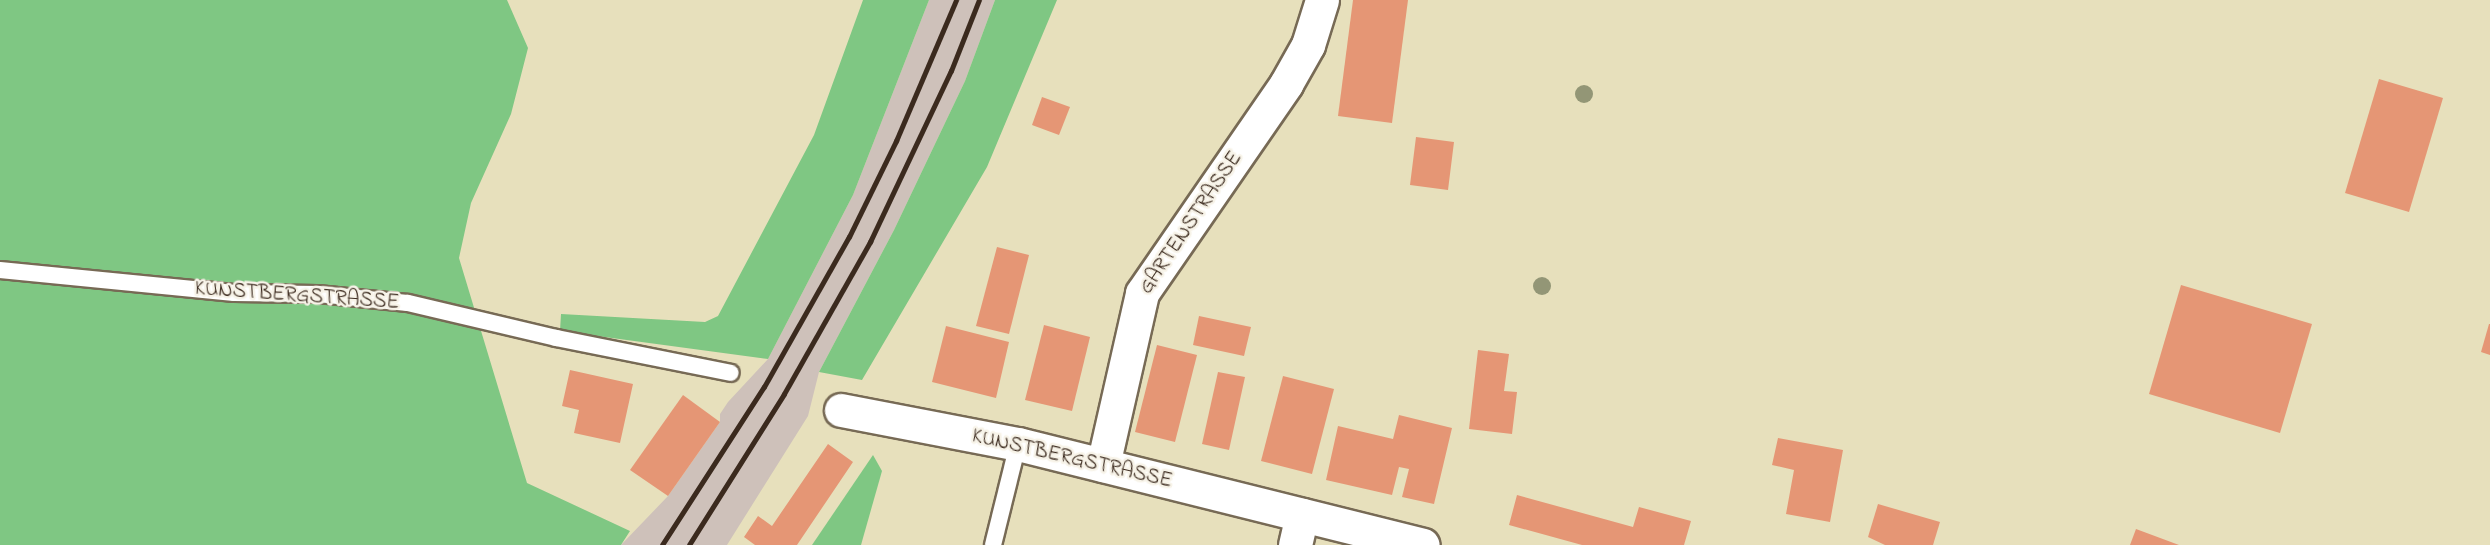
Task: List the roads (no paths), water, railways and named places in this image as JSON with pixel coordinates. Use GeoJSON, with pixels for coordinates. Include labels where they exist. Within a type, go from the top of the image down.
{"type":"FeatureCollection","features":[{"type":"Feature","properties":{"kind":"street","name":"GARTENSTRASSE"},"geometry":{"type":"LineString","coordinates":[[1103,465],[1142,293],[1286,84],[1308,45],[1322,0]]}},
{"type":"Feature","properties":{"kind":"street","name":"KUNSTBERGSTRASSE"},"geometry":{"type":"LineString","coordinates":[[842,410],[1018,444],[1103,465],[1298,530],[1423,545]]}},
{"type":"Feature","properties":{"kind":"lane","name":"KUNSTBERGSTRASSE"},"geometry":{"type":"LineString","coordinates":[[0,270],[234,293],[318,294],[408,303],[556,338],[731,373]]}},
{"type":"Feature","properties":{"kind":"lane"},"geometry":{"type":"LineString","coordinates":[[993,545],[1018,444]]}},
{"type":"Feature","properties":{"kind":"railway"},"geometry":{"type":"LineString","coordinates":[[662,545],[764,387],[849,237],[896,141],[956,0]]}},
{"type":"Feature","properties":{"kind":"railway"},"geometry":{"type":"LineString","coordinates":[[689,545],[784,394],[870,242],[951,71],[979,0]]}}]}
